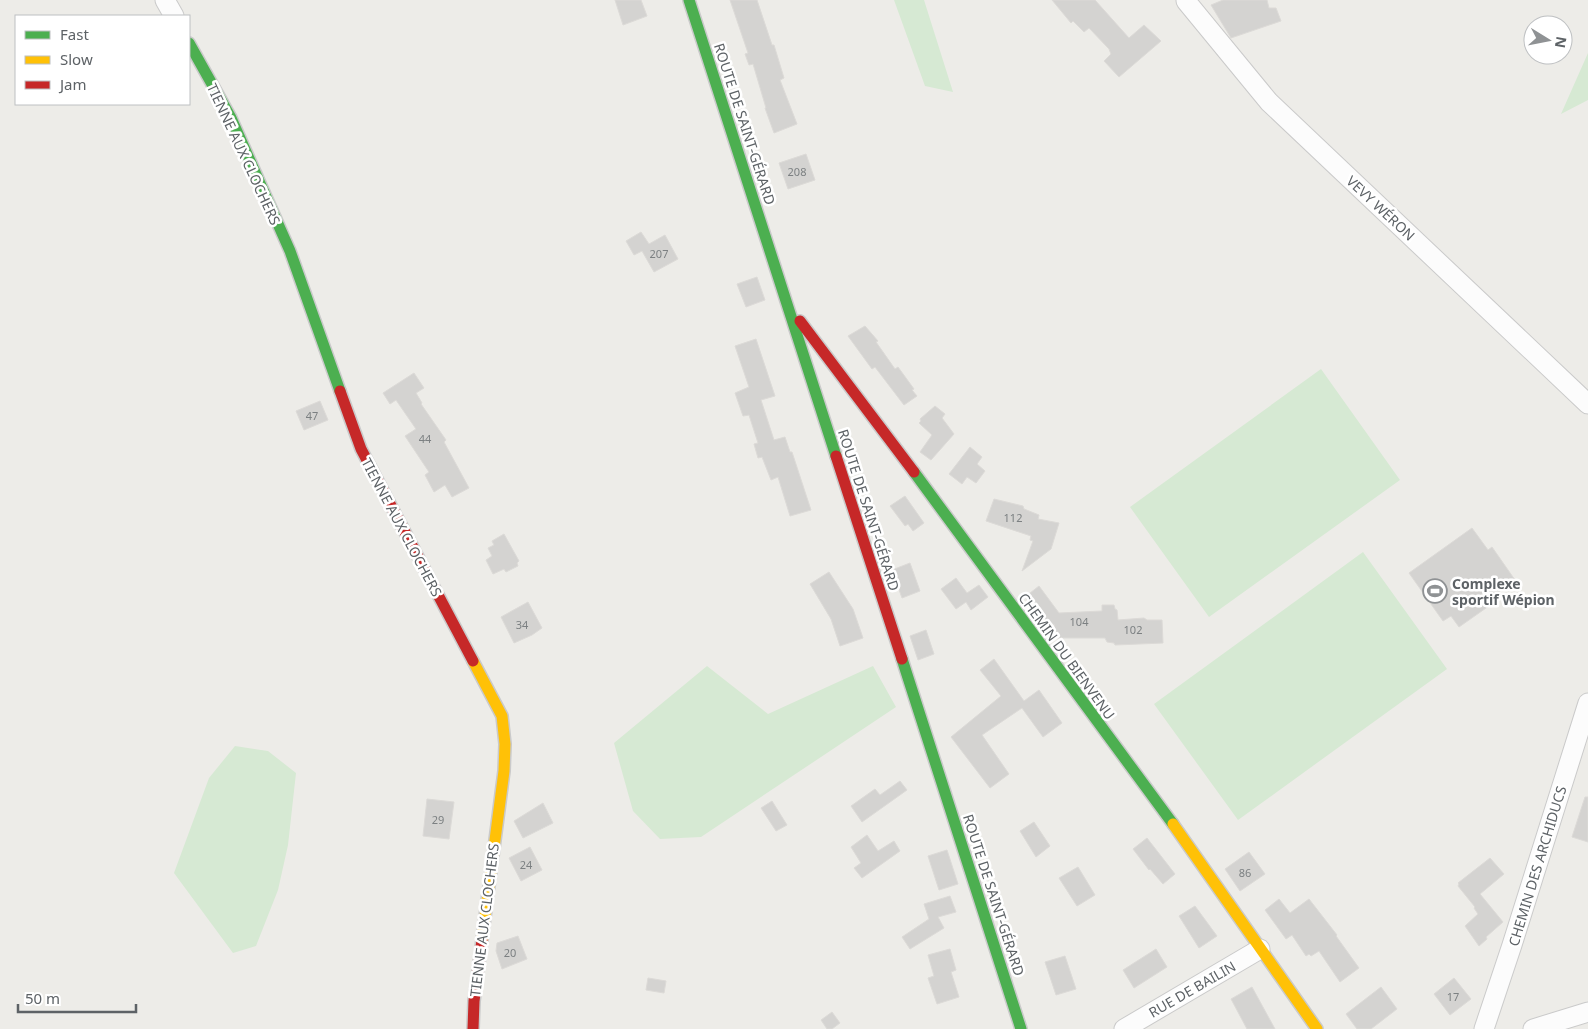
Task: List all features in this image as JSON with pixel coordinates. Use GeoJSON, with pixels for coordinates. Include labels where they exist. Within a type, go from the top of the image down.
{"type":"FeatureCollection","features":[{"type":"Feature","properties":{"kind":"street"},"geometry":{"type":"LineString","coordinates":[[165,0],[173,15]]}},
{"type":"Feature","properties":{"kind":"street","name":"ROUTE DE SAINT-GÉRARD"},"geometry":{"type":"LineString","coordinates":[[689,0],[1021,1029]]}},
{"type":"Feature","properties":{"kind":"street","name":"VEVY WÉRON"},"geometry":{"type":"LineString","coordinates":[[1186,1],[1269,102],[1588,404]]}},
{"type":"Feature","properties":{"kind":"street","name":"TIENNE AUX CLOCHERS"},"geometry":{"type":"LineString","coordinates":[[190,45],[231,118],[290,251],[361,449],[502,716],[505,744],[504,771],[474,1001],[473,1029]]}},
{"type":"Feature","properties":{"kind":"street","name":"CHEMIN DU BIENVENU"},"geometry":{"type":"LineString","coordinates":[[787,304],[963,538],[1209,874],[1317,1029]]}},
{"type":"Feature","properties":{"kind":"street","name":"CHEMIN DES ARCHIDUCS"},"geometry":{"type":"LineString","coordinates":[[1484,1029],[1588,703]]}},
{"type":"Feature","properties":{"kind":"street","name":"RUE DE BAILIN"},"geometry":{"type":"LineString","coordinates":[[1124,1029],[1260,949]]}},
{"type":"Feature","properties":{"kind":"street"},"geometry":{"type":"LineString","coordinates":[[1533,1029],[1588,1012]]}},
{"type":"Feature","properties":{"kind":"green space"},"geometry":{"type":"Polygon","coordinates":[[[894,0],[924,0],[953,92],[925,86],[894,0]]]}},
{"type":"Feature","properties":{"kind":"green space"},"geometry":{"type":"Polygon","coordinates":[[[1588,53],[1588,100],[1561,114],[1588,53]]]}},
{"type":"Feature","properties":{"kind":"green space"},"geometry":{"type":"Polygon","coordinates":[[[1321,369],[1400,480],[1209,617],[1130,507],[1321,369]]]}},
{"type":"Feature","properties":{"kind":"green space"},"geometry":{"type":"Polygon","coordinates":[[[1363,552],[1447,669],[1238,820],[1154,704],[1363,552]]]}},
{"type":"Feature","properties":{"kind":"green space"},"geometry":{"type":"Polygon","coordinates":[[[707,666],[768,714],[873,666],[896,707],[701,837],[660,839],[633,811],[614,743],[707,666]]]}},
{"type":"Feature","properties":{"kind":"green space"},"geometry":{"type":"Polygon","coordinates":[[[235,746],[268,751],[296,773],[288,845],[278,890],[256,946],[233,953],[174,873],[209,778],[235,746]]]}},
{"type":"Feature","properties":{"kind":"building"},"geometry":{"type":"Polygon","coordinates":[[[615,0],[641,0],[647,16],[623,25],[615,0]]]}},
{"type":"Feature","properties":{"kind":"building"},"geometry":{"type":"Polygon","coordinates":[[[730,0],[757,0],[784,78],[780,80],[797,124],[774,133],[753,64],[749,65],[745,54],[748,53],[730,0]]]}},
{"type":"Feature","properties":{"kind":"building"},"geometry":{"type":"Polygon","coordinates":[[[1052,0],[1095,0],[1129,38],[1144,25],[1161,41],[1119,77],[1104,61],[1111,54],[1109,49],[1089,28],[1084,32],[1073,21],[1071,23],[1052,0]]]}},
{"type":"Feature","properties":{"kind":"building"},"geometry":{"type":"Polygon","coordinates":[[[1223,0],[1267,0],[1269,8],[1276,8],[1281,21],[1231,38],[1211,5],[1223,0]]]}},
{"type":"Feature","properties":{"kind":"building"},"geometry":{"type":"Polygon","coordinates":[[[806,154],[815,180],[788,189],[779,163],[806,154]]]}},
{"type":"Feature","properties":{"kind":"building"},"geometry":{"type":"Polygon","coordinates":[[[641,232],[649,244],[665,235],[678,259],[654,272],[642,251],[634,255],[626,241],[641,232]]]}},
{"type":"Feature","properties":{"kind":"building"},"geometry":{"type":"Polygon","coordinates":[[[757,277],[765,300],[746,307],[737,284],[757,277]]]}},
{"type":"Feature","properties":{"kind":"building"},"geometry":{"type":"Polygon","coordinates":[[[865,326],[878,341],[876,342],[895,369],[898,367],[914,389],[912,390],[917,396],[904,405],[875,367],[872,369],[848,336],[865,326]]]}},
{"type":"Feature","properties":{"kind":"building"},"geometry":{"type":"Polygon","coordinates":[[[756,339],[775,396],[761,400],[774,440],[785,437],[790,452],[792,452],[811,510],[790,516],[778,477],[771,480],[762,457],[758,458],[754,444],[758,443],[749,415],[743,416],[735,393],[749,387],[735,346],[756,339]]]}},
{"type":"Feature","properties":{"kind":"building"},"geometry":{"type":"Polygon","coordinates":[[[414,373],[424,388],[416,393],[421,404],[446,440],[444,442],[469,488],[452,497],[445,485],[434,492],[425,475],[429,472],[405,436],[416,429],[396,400],[390,404],[383,393],[414,373]]]}},
{"type":"Feature","properties":{"kind":"building"},"geometry":{"type":"Polygon","coordinates":[[[320,401],[328,420],[304,430],[296,411],[320,401]]]}},
{"type":"Feature","properties":{"kind":"building"},"geometry":{"type":"Polygon","coordinates":[[[935,406],[945,414],[942,418],[954,434],[931,460],[920,452],[932,435],[919,423],[920,419],[935,406]]]}},
{"type":"Feature","properties":{"kind":"building"},"geometry":{"type":"Polygon","coordinates":[[[970,447],[982,457],[977,464],[985,471],[976,483],[967,477],[962,484],[949,474],[970,447]]]}},
{"type":"Feature","properties":{"kind":"building"},"geometry":{"type":"Polygon","coordinates":[[[905,496],[924,523],[913,531],[908,524],[905,526],[890,506],[905,496]]]}},
{"type":"Feature","properties":{"kind":"building"},"geometry":{"type":"Polygon","coordinates":[[[994,499],[1023,506],[1024,509],[1039,515],[1038,519],[1059,523],[1051,549],[1022,571],[1033,541],[1030,540],[1031,536],[986,521],[994,499]]]}},
{"type":"Feature","properties":{"kind":"building"},"geometry":{"type":"Polygon","coordinates":[[[1472,528],[1488,550],[1492,547],[1515,580],[1492,597],[1496,601],[1459,627],[1451,616],[1443,621],[1409,573],[1472,528]]]}},
{"type":"Feature","properties":{"kind":"building"},"geometry":{"type":"Polygon","coordinates":[[[504,534],[519,561],[517,563],[518,566],[506,572],[504,569],[493,574],[486,560],[492,556],[488,548],[494,545],[492,541],[504,534]]]}},
{"type":"Feature","properties":{"kind":"building"},"geometry":{"type":"Polygon","coordinates":[[[910,563],[920,591],[902,598],[892,570],[910,563]]]}},
{"type":"Feature","properties":{"kind":"building"},"geometry":{"type":"Polygon","coordinates":[[[829,572],[853,609],[863,638],[840,646],[831,619],[810,584],[829,572]]]}},
{"type":"Feature","properties":{"kind":"building"},"geometry":{"type":"Polygon","coordinates":[[[956,578],[967,593],[979,585],[988,597],[971,610],[966,602],[956,609],[941,589],[956,578]]]}},
{"type":"Feature","properties":{"kind":"building"},"geometry":{"type":"Polygon","coordinates":[[[1039,586],[1059,613],[1102,611],[1102,605],[1114,605],[1117,610],[1118,620],[1144,618],[1147,620],[1162,620],[1163,643],[1115,645],[1114,643],[1107,642],[1105,638],[1056,638],[1054,624],[1048,628],[1025,597],[1039,586]]]}},
{"type":"Feature","properties":{"kind":"building"},"geometry":{"type":"Polygon","coordinates":[[[528,602],[542,628],[514,643],[501,617],[528,602]]]}},
{"type":"Feature","properties":{"kind":"building"},"geometry":{"type":"Polygon","coordinates":[[[926,630],[934,654],[918,660],[910,636],[926,630]]]}},
{"type":"Feature","properties":{"kind":"building"},"geometry":{"type":"Polygon","coordinates":[[[994,659],[1024,701],[1039,690],[1062,723],[1043,737],[1022,708],[982,735],[1009,774],[990,788],[951,737],[1001,696],[980,670],[994,659]]]}},
{"type":"Feature","properties":{"kind":"building"},"geometry":{"type":"Polygon","coordinates":[[[900,781],[907,790],[862,822],[851,806],[875,789],[880,795],[900,781]]]}},
{"type":"Feature","properties":{"kind":"building"},"geometry":{"type":"Polygon","coordinates":[[[1585,797],[1588,797],[1588,842],[1572,837],[1585,797]]]}},
{"type":"Feature","properties":{"kind":"building"},"geometry":{"type":"Polygon","coordinates":[[[427,799],[454,802],[449,839],[423,836],[427,799]]]}},
{"type":"Feature","properties":{"kind":"building"},"geometry":{"type":"Polygon","coordinates":[[[772,801],[787,825],[776,831],[761,808],[772,801]]]}},
{"type":"Feature","properties":{"kind":"building"},"geometry":{"type":"Polygon","coordinates":[[[543,803],[553,823],[523,838],[514,821],[543,803]]]}},
{"type":"Feature","properties":{"kind":"building"},"geometry":{"type":"Polygon","coordinates":[[[1034,822],[1050,846],[1036,857],[1020,831],[1034,822]]]}},
{"type":"Feature","properties":{"kind":"building"},"geometry":{"type":"Polygon","coordinates":[[[867,835],[878,851],[894,841],[900,851],[862,878],[854,868],[861,863],[851,847],[867,835]]]}},
{"type":"Feature","properties":{"kind":"building"},"geometry":{"type":"Polygon","coordinates":[[[1147,838],[1175,874],[1163,884],[1149,870],[1133,849],[1147,838]]]}},
{"type":"Feature","properties":{"kind":"building"},"geometry":{"type":"Polygon","coordinates":[[[530,847],[542,870],[521,881],[509,858],[530,847]]]}},
{"type":"Feature","properties":{"kind":"building"},"geometry":{"type":"Polygon","coordinates":[[[947,850],[958,884],[939,890],[928,856],[947,850]]]}},
{"type":"Feature","properties":{"kind":"building"},"geometry":{"type":"Polygon","coordinates":[[[1249,852],[1265,874],[1240,891],[1225,869],[1249,852]]]}},
{"type":"Feature","properties":{"kind":"building"},"geometry":{"type":"Polygon","coordinates":[[[1490,858],[1504,874],[1480,894],[1503,922],[1479,946],[1465,926],[1478,914],[1475,907],[1458,886],[1458,883],[1490,858]]]}},
{"type":"Feature","properties":{"kind":"building"},"geometry":{"type":"Polygon","coordinates":[[[1078,867],[1095,895],[1077,906],[1059,878],[1078,867]]]}},
{"type":"Feature","properties":{"kind":"building"},"geometry":{"type":"Polygon","coordinates":[[[950,896],[956,912],[938,917],[944,928],[910,949],[902,937],[929,919],[924,904],[950,896]]]}},
{"type":"Feature","properties":{"kind":"building"},"geometry":{"type":"Polygon","coordinates":[[[1279,899],[1290,913],[1309,899],[1337,935],[1359,968],[1340,982],[1319,951],[1311,956],[1309,954],[1306,956],[1292,935],[1286,939],[1265,910],[1279,899]]]}},
{"type":"Feature","properties":{"kind":"building"},"geometry":{"type":"Polygon","coordinates":[[[1195,906],[1217,936],[1199,948],[1179,916],[1195,906]]]}},
{"type":"Feature","properties":{"kind":"building"},"geometry":{"type":"Polygon","coordinates":[[[518,936],[527,959],[502,969],[496,951],[497,943],[518,936]]]}},
{"type":"Feature","properties":{"kind":"building"},"geometry":{"type":"Polygon","coordinates":[[[950,949],[956,970],[951,972],[959,997],[937,1004],[928,978],[934,976],[928,955],[950,949]]]}},
{"type":"Feature","properties":{"kind":"building"},"geometry":{"type":"Polygon","coordinates":[[[1156,949],[1167,967],[1134,988],[1123,970],[1156,949]]]}},
{"type":"Feature","properties":{"kind":"building"},"geometry":{"type":"Polygon","coordinates":[[[1065,956],[1076,989],[1056,995],[1045,962],[1065,956]]]}},
{"type":"Feature","properties":{"kind":"building"},"geometry":{"type":"Polygon","coordinates":[[[648,978],[666,981],[664,993],[646,990],[648,978]]]}},
{"type":"Feature","properties":{"kind":"building"},"geometry":{"type":"Polygon","coordinates":[[[1454,978],[1471,999],[1450,1015],[1434,994],[1454,978]]]}},
{"type":"Feature","properties":{"kind":"building"},"geometry":{"type":"Polygon","coordinates":[[[1252,987],[1275,1029],[1247,1029],[1231,999],[1252,987]]]}},
{"type":"Feature","properties":{"kind":"building"},"geometry":{"type":"Polygon","coordinates":[[[1381,987],[1397,1009],[1371,1029],[1357,1029],[1346,1014],[1381,987]]]}},
{"type":"Feature","properties":{"kind":"building"},"geometry":{"type":"Polygon","coordinates":[[[832,1012],[840,1023],[832,1029],[827,1029],[821,1020],[832,1012]]]}},
{"type":"Feature","properties":{"kind":"traffic: fast"},"geometry":{"type":"LineString","coordinates":[[689,0],[836,456]]}},
{"type":"Feature","properties":{"kind":"traffic: fast"},"geometry":{"type":"LineString","coordinates":[[190,45],[231,118],[290,251],[340,391]]}},
{"type":"Feature","properties":{"kind":"traffic: fast"},"geometry":{"type":"LineString","coordinates":[[914,472],[1173,824]]}},
{"type":"Feature","properties":{"kind":"traffic: fast"},"geometry":{"type":"LineString","coordinates":[[902,659],[1021,1029]]}},
{"type":"Feature","properties":{"kind":"traffic: slow"},"geometry":{"type":"LineString","coordinates":[[473,661],[502,716],[505,744],[504,771],[482,940]]}},
{"type":"Feature","properties":{"kind":"traffic: slow"},"geometry":{"type":"LineString","coordinates":[[1173,824],[1317,1029]]}},
{"type":"Feature","properties":{"kind":"traffic: jam"},"geometry":{"type":"LineString","coordinates":[[800,321],[914,472]]}},
{"type":"Feature","properties":{"kind":"traffic: jam"},"geometry":{"type":"LineString","coordinates":[[340,391],[361,449],[473,661]]}},
{"type":"Feature","properties":{"kind":"traffic: jam"},"geometry":{"type":"LineString","coordinates":[[836,456],[902,659]]}},
{"type":"Feature","properties":{"kind":"traffic: jam"},"geometry":{"type":"LineString","coordinates":[[473,1029],[474,1001],[482,940]]}},
{"type":"Feature","properties":{"kind":"place","name":"Complexe sportif Wépion"},"geometry":{"type":"Point","coordinates":[1435,591]}}]}
